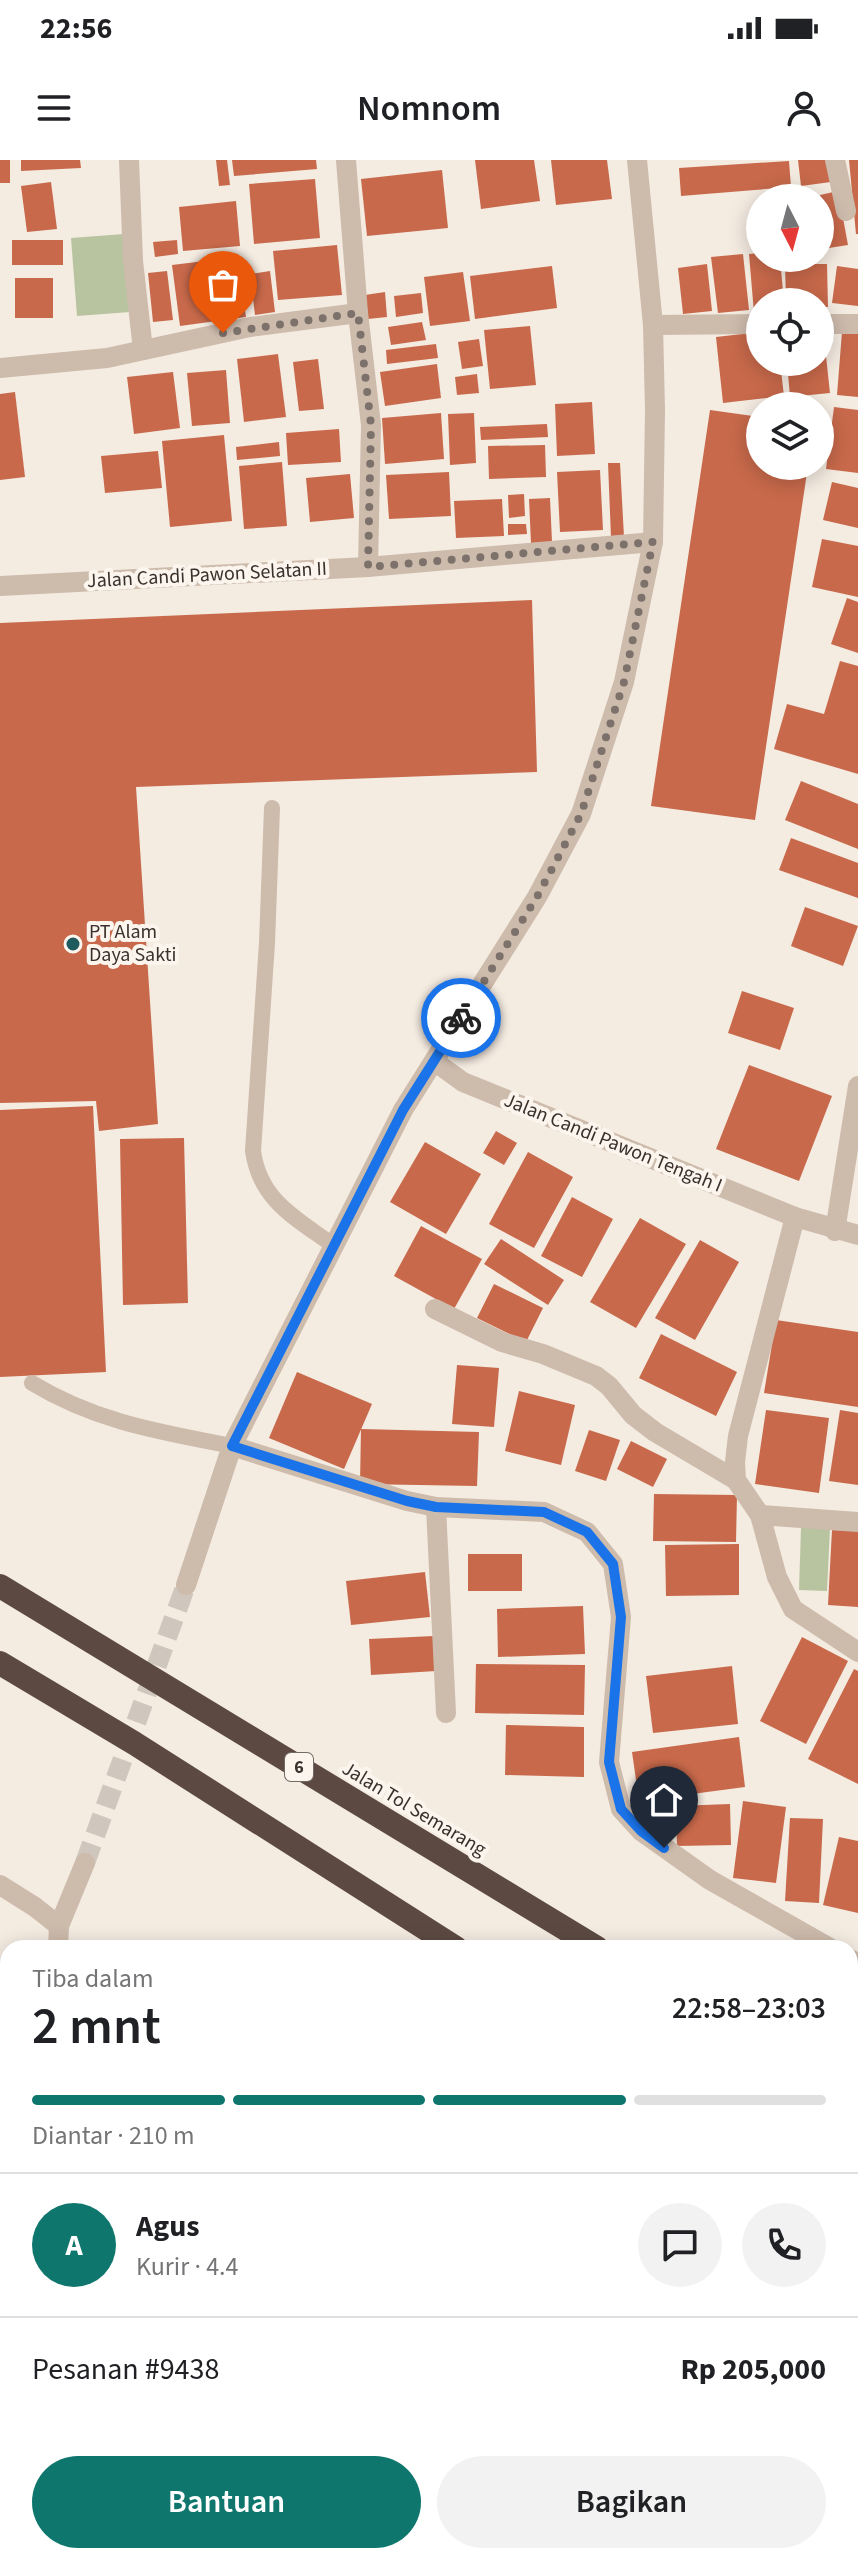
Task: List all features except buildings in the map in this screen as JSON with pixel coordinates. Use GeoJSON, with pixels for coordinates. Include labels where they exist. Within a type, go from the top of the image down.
{"type":"FeatureCollection","features":[{"type":"Feature","properties":{"kind":"highway","name":"Jalan Tol Semarang"},"geometry":{"type":"LineString","coordinates":[[0,1586],[584,1940]]}},
{"type":"Feature","properties":{"kind":"highway"},"geometry":{"type":"LineString","coordinates":[[0,1663],[134,1743],[443,1940]]}},
{"type":"Feature","properties":{"kind":"street"},"geometry":{"type":"LineString","coordinates":[[129,160],[133,261],[143,350]]}},
{"type":"Feature","properties":{"kind":"street"},"geometry":{"type":"LineString","coordinates":[[346,160],[358,313],[371,425],[368,567]]}},
{"type":"Feature","properties":{"kind":"street"},"geometry":{"type":"LineString","coordinates":[[186,1585],[232,1446],[403,1110],[537,897],[581,814],[624,682],[653,542],[653,325],[637,160]]}},
{"type":"Feature","properties":{"kind":"street"},"geometry":{"type":"LineString","coordinates":[[835,160],[846,211]]}},
{"type":"Feature","properties":{"kind":"street"},"geometry":{"type":"LineString","coordinates":[[0,368],[107,358],[250,327],[358,313]]}},
{"type":"Feature","properties":{"kind":"street"},"geometry":{"type":"LineString","coordinates":[[653,325],[746,324]]}},
{"type":"Feature","properties":{"kind":"street"},"geometry":{"type":"LineString","coordinates":[[834,324],[858,324]]}},
{"type":"Feature","properties":{"kind":"street","name":"Jalan Candi Pawon Selatan II"},"geometry":{"type":"LineString","coordinates":[[0,586],[368,567],[653,542]]}},
{"type":"Feature","properties":{"kind":"street","name":"Jalan Candi Pawon Tengah I"},"geometry":{"type":"LineString","coordinates":[[434,1061],[463,1082],[795,1217],[835,1231],[858,1235]]}},
{"type":"Feature","properties":{"kind":"street"},"geometry":{"type":"LineString","coordinates":[[835,1231],[858,1086]]}},
{"type":"Feature","properties":{"kind":"street"},"geometry":{"type":"LineString","coordinates":[[736,1480],[738,1436],[795,1217]]}},
{"type":"Feature","properties":{"kind":"street"},"geometry":{"type":"LineString","coordinates":[[435,1309],[502,1342],[543,1354],[596,1376],[609,1386],[633,1415],[655,1432],[736,1480],[760,1515],[777,1577],[793,1609],[858,1652]]}},
{"type":"Feature","properties":{"kind":"street"},"geometry":{"type":"LineString","coordinates":[[232,1446],[407,1501],[436,1507],[544,1512],[587,1532],[613,1564],[621,1617],[609,1762],[621,1809],[641,1831],[710,1880],[816,1940]]}},
{"type":"Feature","properties":{"kind":"street"},"geometry":{"type":"LineString","coordinates":[[436,1507],[446,1713]]}},
{"type":"Feature","properties":{"kind":"street"},"geometry":{"type":"LineString","coordinates":[[760,1515],[858,1522]]}},
{"type":"Feature","properties":{"kind":"street"},"geometry":{"type":"LineString","coordinates":[[58,1940],[59,1926],[85,1863]]}},
{"type":"Feature","properties":{"kind":"street"},"geometry":{"type":"LineString","coordinates":[[0,1885],[59,1926]]}},
{"type":"Feature","properties":{"kind":"lane"},"geometry":{"type":"LineString","coordinates":[[272,808],[254,1160],[264,1187],[275,1202],[334,1246]]}},
{"type":"Feature","properties":{"kind":"lane"},"geometry":{"type":"LineString","coordinates":[[32,1383],[67,1403],[106,1419],[232,1446]]}},
{"type":"Feature","properties":{"kind":"green space"},"geometry":{"type":"Polygon","coordinates":[[[124,234],[130,312],[77,316],[71,238],[124,234]]]}},
{"type":"Feature","properties":{"kind":"green space"},"geometry":{"type":"Polygon","coordinates":[[[801,1528],[830,1528],[827,1591],[799,1590],[801,1528]]]}},
{"type":"Feature","properties":{"kind":"tunnel"},"geometry":{"type":"LineString","coordinates":[[85,1863],[186,1585]]}},
{"type":"Feature","properties":{"kind":"way so far"},"geometry":{"type":"LineString","coordinates":[[223,333],[358,313],[371,425],[368,567],[653,542],[624,682],[581,814],[537,897],[461,1018]]}},
{"type":"Feature","properties":{"kind":"place","name":"PT Alam Daya Sakti"},"geometry":{"type":"Point","coordinates":[73,944]}},
{"type":"Feature","properties":{"kind":"route"},"geometry":{"type":"LineString","coordinates":[[461,1018],[403,1110],[232,1446],[407,1501],[436,1507],[544,1512],[587,1532],[613,1564],[621,1617],[609,1762],[621,1809],[641,1831],[664,1848]]}}]}
